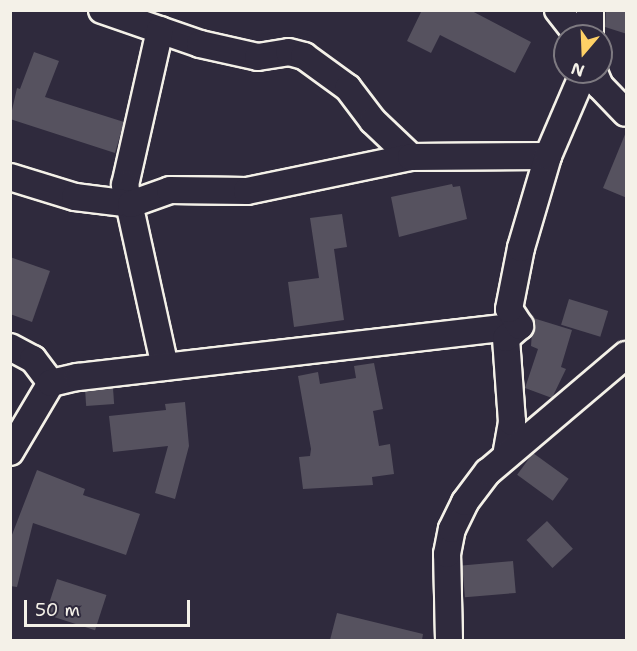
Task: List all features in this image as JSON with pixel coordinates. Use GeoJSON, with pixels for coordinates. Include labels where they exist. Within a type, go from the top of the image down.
{"type":"FeatureCollection","features":[{"type":"Feature","properties":{"kind":"street"},"geometry":{"type":"LineString","coordinates":[[102,10],[160,30],[258,57],[289,52],[304,57],[348,88],[373,121],[411,157]]}},
{"type":"Feature","properties":{"kind":"street"},"geometry":{"type":"LineString","coordinates":[[558,10],[569,24]]}},
{"type":"Feature","properties":{"kind":"street"},"geometry":{"type":"LineString","coordinates":[[160,30],[125,171],[165,367]]}},
{"type":"Feature","properties":{"kind":"street"},"geometry":{"type":"LineString","coordinates":[[520,326],[509,309],[521,248],[548,156],[579,84]]}},
{"type":"Feature","properties":{"kind":"street"},"geometry":{"type":"LineString","coordinates":[[599,84],[627,113]]}},
{"type":"Feature","properties":{"kind":"street"},"geometry":{"type":"LineString","coordinates":[[10,177],[75,197],[131,204],[170,190],[247,191],[411,157],[548,156]]}},
{"type":"Feature","properties":{"kind":"street"},"geometry":{"type":"LineString","coordinates":[[51,383],[165,367],[520,326]]}},
{"type":"Feature","properties":{"kind":"street"},"geometry":{"type":"LineString","coordinates":[[506,456],[512,422],[506,338],[520,326]]}},
{"type":"Feature","properties":{"kind":"street"},"geometry":{"type":"LineString","coordinates":[[10,347],[33,359],[51,383]]}},
{"type":"Feature","properties":{"kind":"street"},"geometry":{"type":"LineString","coordinates":[[449,640],[447,554],[452,529],[465,502],[488,471],[627,355]]}},
{"type":"Feature","properties":{"kind":"street"},"geometry":{"type":"LineString","coordinates":[[10,452],[51,383]]}},
{"type":"Feature","properties":{"kind":"building"},"geometry":{"type":"Polygon","coordinates":[[[422,10],[470,10],[531,42],[515,73],[440,35],[431,53],[407,41],[422,10]]]}},
{"type":"Feature","properties":{"kind":"building"},"geometry":{"type":"Polygon","coordinates":[[[606,10],[627,10],[627,34],[613,30],[613,24],[605,24],[606,10]]]}},
{"type":"Feature","properties":{"kind":"building"},"geometry":{"type":"Polygon","coordinates":[[[34,52],[59,61],[45,97],[124,122],[115,153],[10,119],[17,88],[20,89],[34,52]]]}},
{"type":"Feature","properties":{"kind":"building"},"geometry":{"type":"Polygon","coordinates":[[[627,132],[627,198],[603,188],[627,132]]]}},
{"type":"Feature","properties":{"kind":"building"},"geometry":{"type":"Polygon","coordinates":[[[452,184],[453,187],[460,186],[467,219],[399,237],[391,197],[452,184]]]}},
{"type":"Feature","properties":{"kind":"building"},"geometry":{"type":"Polygon","coordinates":[[[342,214],[347,247],[334,249],[344,320],[294,327],[288,282],[319,278],[310,218],[342,214]]]}},
{"type":"Feature","properties":{"kind":"building"},"geometry":{"type":"Polygon","coordinates":[[[10,257],[50,271],[32,322],[10,314],[10,257]]]}},
{"type":"Feature","properties":{"kind":"building"},"geometry":{"type":"Polygon","coordinates":[[[569,299],[608,311],[600,337],[561,325],[569,299]]]}},
{"type":"Feature","properties":{"kind":"building"},"geometry":{"type":"Polygon","coordinates":[[[533,318],[572,330],[561,367],[566,369],[552,398],[525,388],[538,349],[531,346],[533,318]]]}},
{"type":"Feature","properties":{"kind":"building"},"geometry":{"type":"Polygon","coordinates":[[[374,363],[383,409],[373,411],[379,446],[390,444],[394,474],[372,477],[373,485],[303,489],[299,457],[310,456],[311,449],[298,376],[318,372],[320,384],[356,378],[354,366],[374,363]]]}},
{"type":"Feature","properties":{"kind":"building"},"geometry":{"type":"Polygon","coordinates":[[[113,388],[114,404],[86,406],[85,390],[113,388]]]}},
{"type":"Feature","properties":{"kind":"building"},"geometry":{"type":"Polygon","coordinates":[[[185,402],[189,446],[175,499],[155,493],[168,446],[113,452],[109,416],[166,410],[165,404],[185,402]]]}},
{"type":"Feature","properties":{"kind":"building"},"geometry":{"type":"Polygon","coordinates":[[[533,453],[569,479],[553,501],[517,475],[533,453]]]}},
{"type":"Feature","properties":{"kind":"building"},"geometry":{"type":"Polygon","coordinates":[[[37,470],[85,489],[83,495],[140,514],[126,555],[33,523],[17,587],[10,586],[10,540],[37,470]]]}},
{"type":"Feature","properties":{"kind":"building"},"geometry":{"type":"Polygon","coordinates":[[[547,521],[573,549],[552,568],[527,540],[547,521]]]}},
{"type":"Feature","properties":{"kind":"building"},"geometry":{"type":"Polygon","coordinates":[[[513,561],[516,593],[465,597],[462,565],[513,561]]]}},
{"type":"Feature","properties":{"kind":"building"},"geometry":{"type":"Polygon","coordinates":[[[57,579],[106,595],[95,630],[46,614],[57,579]]]}},
{"type":"Feature","properties":{"kind":"building"},"geometry":{"type":"Polygon","coordinates":[[[337,613],[423,634],[422,640],[330,640],[337,613]]]}}]}
